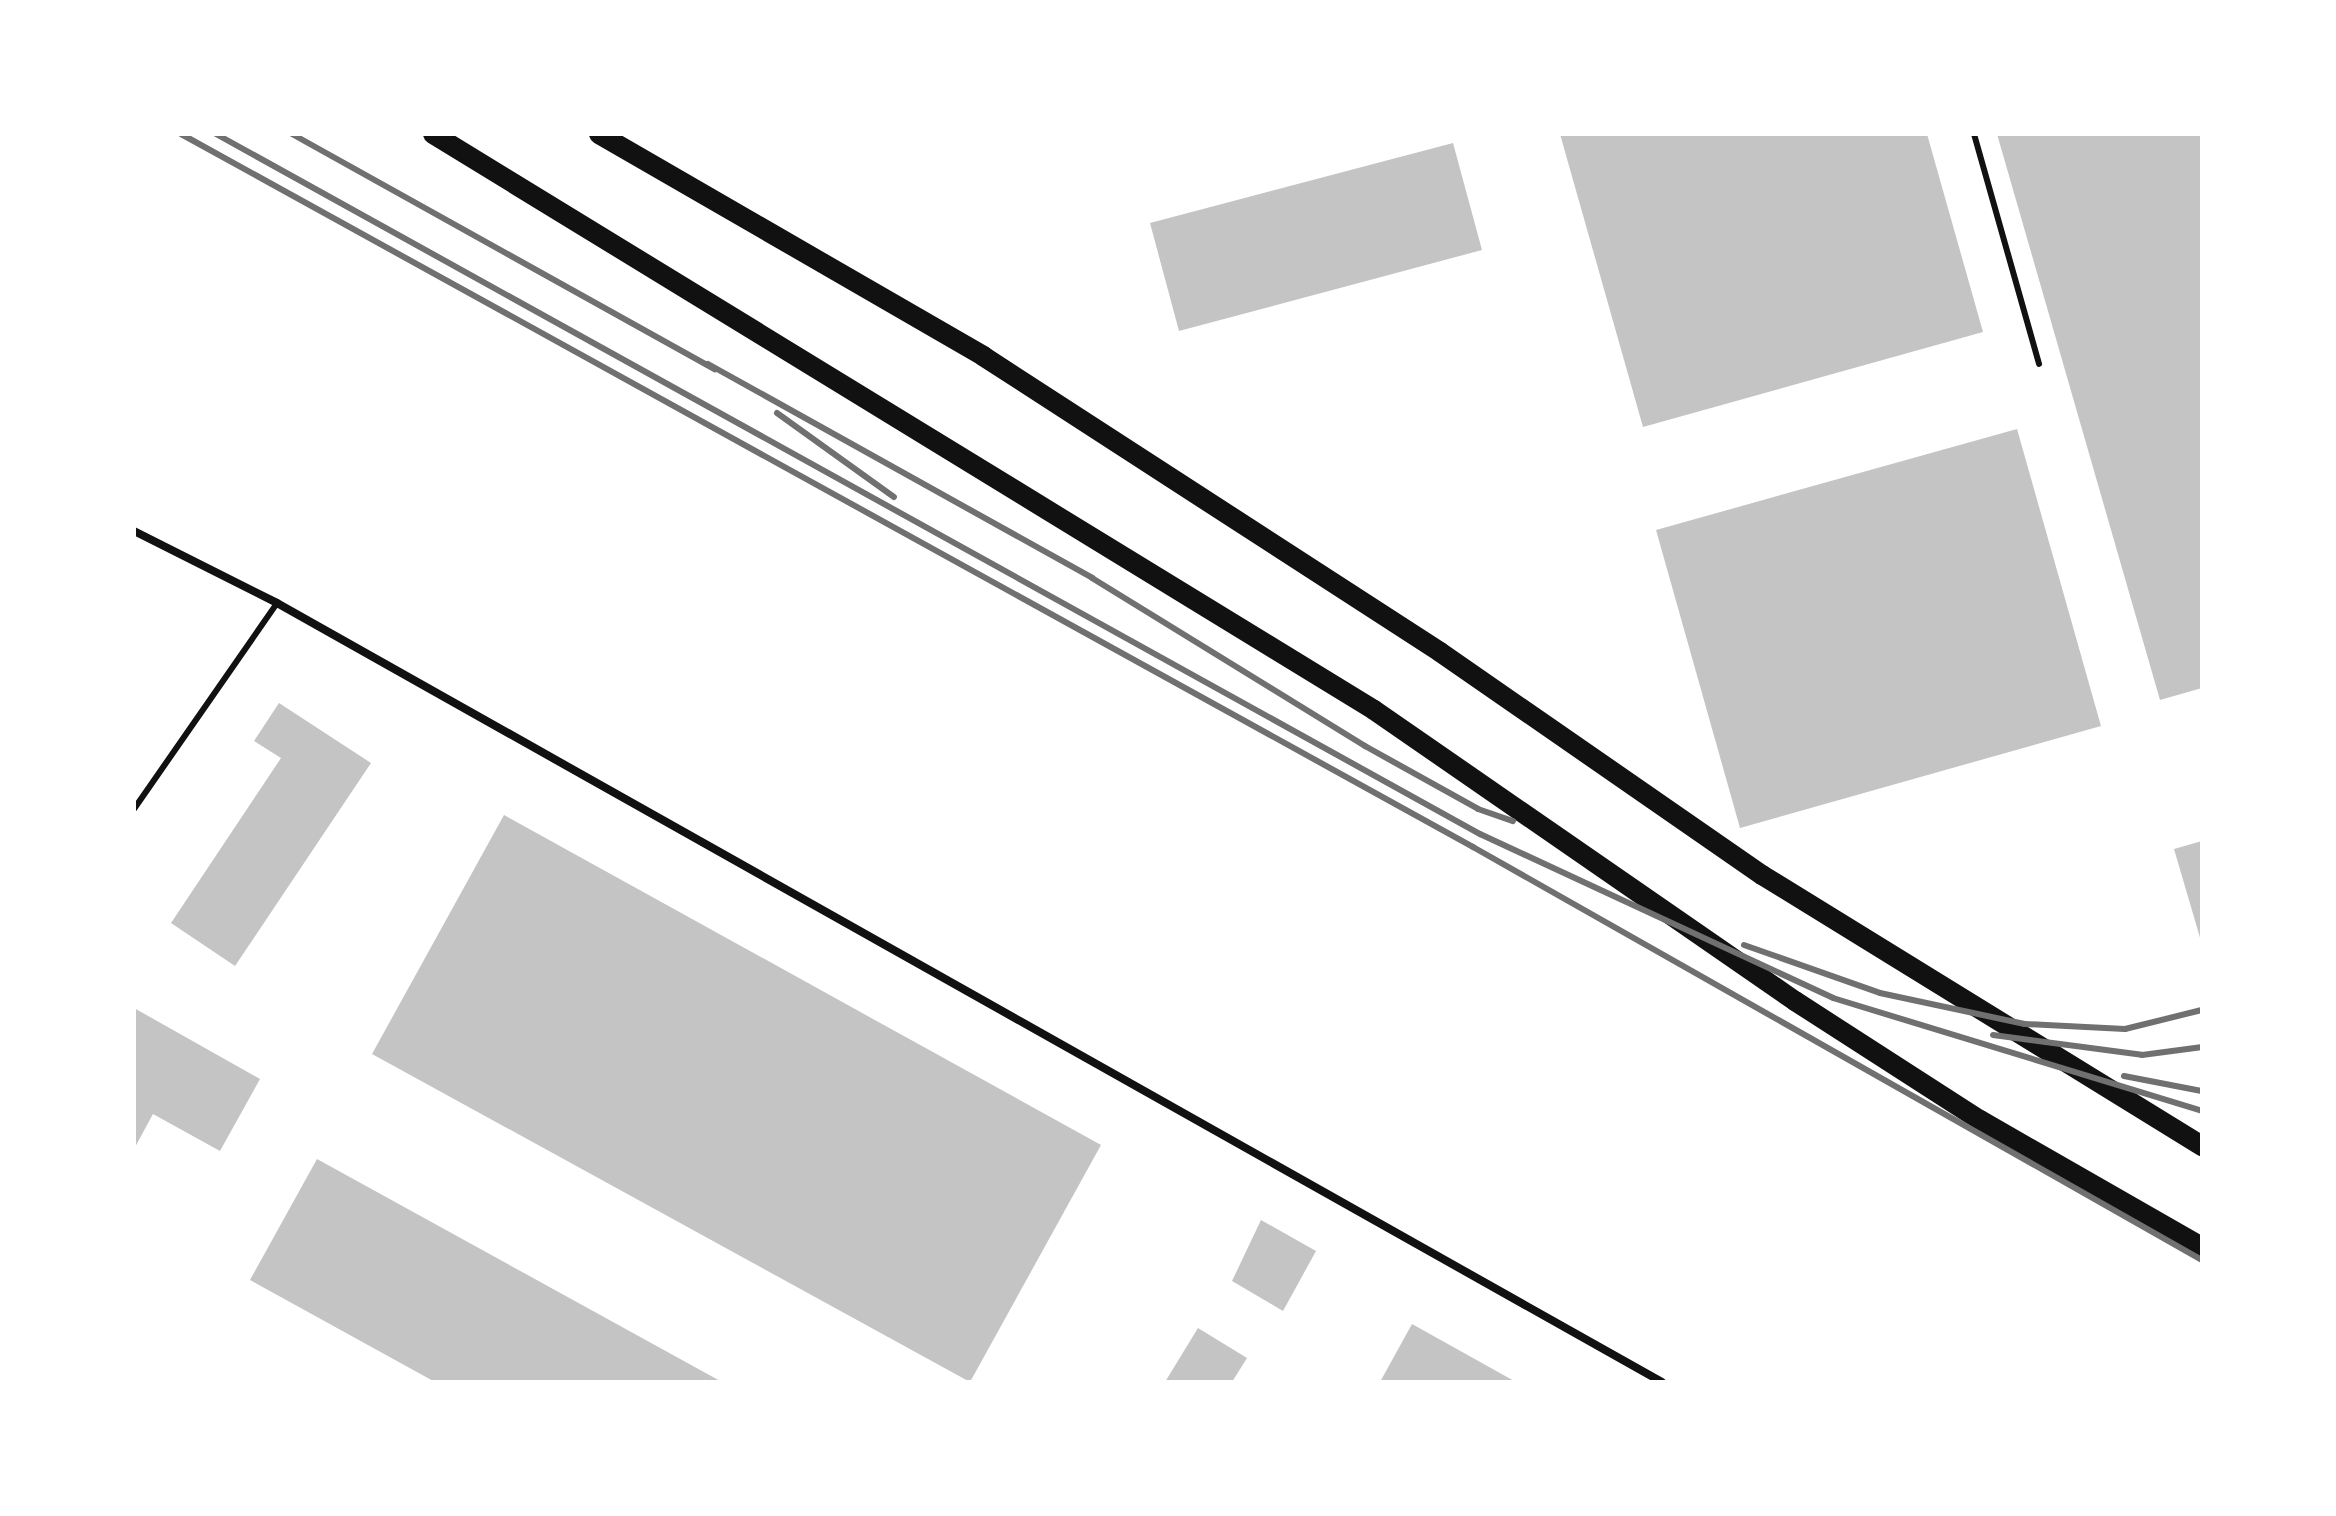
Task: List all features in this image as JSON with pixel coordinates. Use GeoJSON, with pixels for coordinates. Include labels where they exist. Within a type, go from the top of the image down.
{"type":"FeatureCollection","features":[{"type":"Feature","properties":{"kind":"main road"},"geometry":{"type":"LineString","coordinates":[[433,134],[1374,710],[1795,1001],[1980,1120],[2202,1247]]}},
{"type":"Feature","properties":{"kind":"main road"},"geometry":{"type":"LineString","coordinates":[[599,134],[983,356],[1490,685],[1762,875],[2202,1146]]}},
{"type":"Feature","properties":{"kind":"street"},"geometry":{"type":"LineString","coordinates":[[134,531],[277,603],[1662,1382]]}},
{"type":"Feature","properties":{"kind":"lane"},"geometry":{"type":"LineString","coordinates":[[1974,134],[2039,364]]}},
{"type":"Feature","properties":{"kind":"lane"},"geometry":{"type":"LineString","coordinates":[[134,809],[277,603]]}},
{"type":"Feature","properties":{"kind":"building"},"geometry":{"type":"Polygon","coordinates":[[[1560,134],[1927,134],[1983,332],[1643,427],[1560,134]]]}},
{"type":"Feature","properties":{"kind":"building"},"geometry":{"type":"Polygon","coordinates":[[[1997,134],[2202,134],[2202,688],[2160,700],[1997,134]]]}},
{"type":"Feature","properties":{"kind":"building"},"geometry":{"type":"Polygon","coordinates":[[[1453,143],[1482,250],[1179,331],[1150,223],[1453,143]]]}},
{"type":"Feature","properties":{"kind":"building"},"geometry":{"type":"Polygon","coordinates":[[[2017,429],[2101,726],[1740,828],[1656,530],[2017,429]]]}},
{"type":"Feature","properties":{"kind":"building"},"geometry":{"type":"Polygon","coordinates":[[[279,703],[371,763],[235,966],[171,923],[281,758],[254,741],[279,703]]]}},
{"type":"Feature","properties":{"kind":"building"},"geometry":{"type":"Polygon","coordinates":[[[504,815],[1101,1145],[970,1382],[372,1054],[504,815]]]}},
{"type":"Feature","properties":{"kind":"building"},"geometry":{"type":"Polygon","coordinates":[[[2202,841],[2202,941],[2201,941],[2174,849],[2202,841]]]}},
{"type":"Feature","properties":{"kind":"building"},"geometry":{"type":"Polygon","coordinates":[[[134,1008],[260,1079],[220,1151],[153,1114],[134,1149],[134,1008]]]}},
{"type":"Feature","properties":{"kind":"building"},"geometry":{"type":"Polygon","coordinates":[[[317,1159],[722,1382],[435,1382],[250,1280],[317,1159]]]}},
{"type":"Feature","properties":{"kind":"building"},"geometry":{"type":"Polygon","coordinates":[[[1261,1220],[1316,1251],[1283,1311],[1232,1281],[1261,1220]]]}},
{"type":"Feature","properties":{"kind":"building"},"geometry":{"type":"Polygon","coordinates":[[[1412,1324],[1516,1382],[1380,1382],[1412,1324]]]}},
{"type":"Feature","properties":{"kind":"building"},"geometry":{"type":"Polygon","coordinates":[[[1198,1328],[1247,1358],[1232,1382],[1165,1382],[1198,1328]]]}},
{"type":"Feature","properties":{"kind":"railway"},"geometry":{"type":"LineString","coordinates":[[181,134],[1473,847],[2202,1260]]}},
{"type":"Feature","properties":{"kind":"railway"},"geometry":{"type":"LineString","coordinates":[[216,134],[1480,834],[1833,998],[2202,1111]]}},
{"type":"Feature","properties":{"kind":"railway"},"geometry":{"type":"LineString","coordinates":[[292,134],[715,369]]}},
{"type":"Feature","properties":{"kind":"railway"},"geometry":{"type":"LineString","coordinates":[[708,364],[1092,578],[1365,746],[1478,809],[1513,821]]}},
{"type":"Feature","properties":{"kind":"railway"},"geometry":{"type":"LineString","coordinates":[[777,413],[894,497]]}},
{"type":"Feature","properties":{"kind":"railway"},"geometry":{"type":"LineString","coordinates":[[1744,945],[1880,993],[2025,1024],[2125,1029],[2202,1010]]}},
{"type":"Feature","properties":{"kind":"railway"},"geometry":{"type":"LineString","coordinates":[[1993,1035],[2142,1055],[2202,1047]]}},
{"type":"Feature","properties":{"kind":"railway"},"geometry":{"type":"LineString","coordinates":[[2124,1076],[2202,1091]]}}]}
